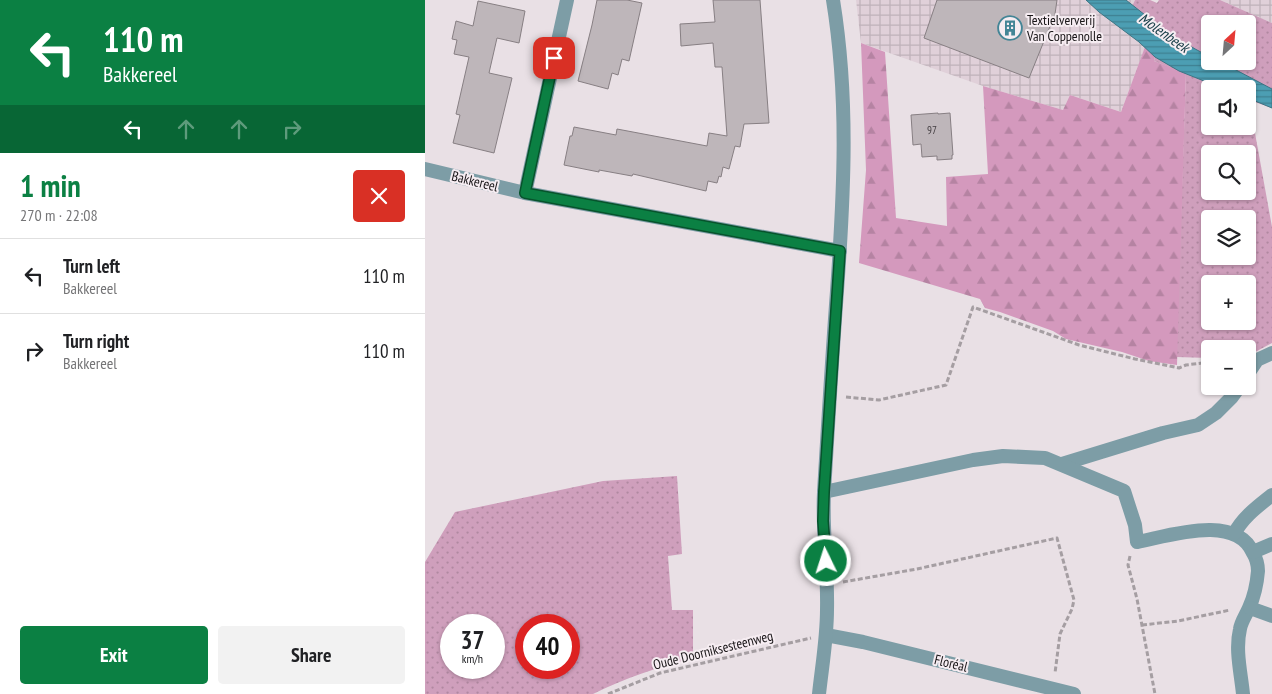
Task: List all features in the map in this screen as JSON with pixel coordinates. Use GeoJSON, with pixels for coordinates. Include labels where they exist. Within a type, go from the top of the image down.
{"type":"FeatureCollection","features":[{"type":"Feature","properties":{"kind":"street"},"geometry":{"type":"LineString","coordinates":[[525,193],[567,0]]}},
{"type":"Feature","properties":{"kind":"street"},"geometry":{"type":"LineString","coordinates":[[819,694],[826,635],[827,583],[823,521],[824,492],[840,251],[845,133],[840,54],[833,0]]}},
{"type":"Feature","properties":{"kind":"street","name":"Bakkereel"},"geometry":{"type":"LineString","coordinates":[[425,169],[525,193],[840,251]]}},
{"type":"Feature","properties":{"kind":"street"},"geometry":{"type":"LineString","coordinates":[[1256,361],[1272,353]]}},
{"type":"Feature","properties":{"kind":"street"},"geometry":{"type":"LineString","coordinates":[[1062,464],[1163,433],[1198,425],[1216,413],[1233,395]]}},
{"type":"Feature","properties":{"kind":"street"},"geometry":{"type":"LineString","coordinates":[[824,492],[973,460],[1003,456],[1045,458],[1123,491],[1135,525],[1137,542],[1204,530],[1221,530],[1240,536],[1250,545],[1258,571],[1254,598],[1240,628],[1239,658],[1243,694]]}},
{"type":"Feature","properties":{"kind":"street"},"geometry":{"type":"LineString","coordinates":[[1234,534],[1239,523],[1272,495]]}},
{"type":"Feature","properties":{"kind":"street"},"geometry":{"type":"LineString","coordinates":[[1253,552],[1272,544]]}},
{"type":"Feature","properties":{"kind":"street"},"geometry":{"type":"LineString","coordinates":[[1250,608],[1272,616]]}},
{"type":"Feature","properties":{"kind":"street","name":"Floréal"},"geometry":{"type":"LineString","coordinates":[[826,635],[863,642],[1075,694]]}},
{"type":"Feature","properties":{"kind":"path"},"geometry":{"type":"LineString","coordinates":[[830,396],[879,400],[946,385],[973,307],[1079,345],[1135,359],[1179,368],[1201,363]]}},
{"type":"Feature","properties":{"kind":"path"},"geometry":{"type":"LineString","coordinates":[[827,583],[851,581],[917,569],[1057,538],[1074,600],[1073,609],[1066,619],[1060,634],[1053,688]]}},
{"type":"Feature","properties":{"kind":"path"},"geometry":{"type":"LineString","coordinates":[[1137,542],[1131,552],[1128,565],[1155,694]]}},
{"type":"Feature","properties":{"kind":"path"},"geometry":{"type":"LineString","coordinates":[[1142,625],[1250,608]]}},
{"type":"Feature","properties":{"kind":"path","name":"Oude Doorniksesteenweg"},"geometry":{"type":"LineString","coordinates":[[608,694],[660,673],[826,635]]}},
{"type":"Feature","properties":{"kind":"shaded area"},"geometry":{"type":"Polygon","coordinates":[[[856,0],[1135,0],[1126,19],[1149,37],[1121,112],[1070,95],[1063,110],[983,86],[861,43],[856,0]]]}},
{"type":"Feature","properties":{"kind":"shaded area"},"geometry":{"type":"Polygon","coordinates":[[[1135,0],[1150,0],[1157,3],[1159,0],[1220,0],[1254,15],[1201,15],[1201,70],[1256,70],[1256,16],[1272,23],[1272,108],[1256,102],[1256,80],[1201,80],[1201,135],[1255,135],[1272,227],[1272,343],[1256,351],[1256,340],[1201,340],[1201,358],[1176,357],[1186,74],[1154,61],[1162,29],[1126,19],[1135,0]]]}},
{"type":"Feature","properties":{"kind":"shaded area"},"geometry":{"type":"Polygon","coordinates":[[[1220,0],[1272,0],[1272,23],[1220,0]]]}},
{"type":"Feature","properties":{"kind":"shaded area"},"geometry":{"type":"Polygon","coordinates":[[[677,476],[682,554],[668,556],[672,610],[693,610],[693,658],[642,673],[593,694],[425,694],[425,562],[455,512],[603,481],[677,476]]]}},
{"type":"Feature","properties":{"kind":"green space"},"geometry":{"type":"Polygon","coordinates":[[[1153,25],[1162,29],[1154,61],[1186,73],[1177,365],[1149,361],[1122,352],[1066,339],[1053,331],[985,308],[980,299],[859,263],[866,170],[861,43],[885,52],[896,218],[947,226],[946,177],[988,174],[983,86],[1063,110],[1070,95],[1121,112],[1153,25]]]}},
{"type":"Feature","properties":{"kind":"water","name":"Molenbeek"},"geometry":{"type":"Polygon","coordinates":[[[1086,0],[1126,0],[1173,37],[1201,52],[1201,70],[1236,70],[1255,80],[1202,80],[1179,71],[1155,57],[1139,42],[1086,0]]]}},
{"type":"Feature","properties":{"kind":"water"},"geometry":{"type":"Polygon","coordinates":[[[1256,81],[1272,89],[1272,108],[1256,101],[1256,81]]]}},
{"type":"Feature","properties":{"kind":"building"},"geometry":{"type":"Polygon","coordinates":[[[597,0],[627,0],[642,3],[629,61],[622,59],[618,75],[612,73],[608,89],[578,81],[597,0]]]}},
{"type":"Feature","properties":{"kind":"building"},"geometry":{"type":"Polygon","coordinates":[[[713,0],[760,0],[769,123],[744,124],[740,147],[735,146],[729,169],[723,167],[721,177],[719,176],[717,183],[708,181],[706,191],[633,174],[632,176],[599,170],[599,172],[564,165],[570,136],[572,136],[574,127],[616,135],[617,129],[707,146],[709,133],[727,136],[722,67],[715,67],[713,43],[681,46],[680,24],[715,22],[713,0]]]}},
{"type":"Feature","properties":{"kind":"building"},"geometry":{"type":"Polygon","coordinates":[[[937,0],[1057,0],[1055,14],[1029,78],[924,38],[937,0]]]}},
{"type":"Feature","properties":{"kind":"building"},"geometry":{"type":"Polygon","coordinates":[[[478,1],[525,11],[519,43],[497,38],[489,73],[512,78],[494,153],[453,143],[460,115],[456,114],[469,57],[454,54],[457,40],[452,39],[456,21],[473,26],[478,1]]]}},
{"type":"Feature","properties":{"kind":"building"},"geometry":{"type":"Polygon","coordinates":[[[950,113],[952,159],[937,160],[937,156],[922,157],[921,144],[913,145],[911,115],[950,113]]]}},
{"type":"Feature","properties":{"kind":"place","name":"Textielververij Van Coppenolle"},"geometry":{"type":"Point","coordinates":[1010,28]}},
{"type":"Feature","properties":{"kind":"route"},"geometry":{"type":"LineString","coordinates":[[554,58],[525,193],[840,251],[824,492],[823,521],[826,561]]}}]}
